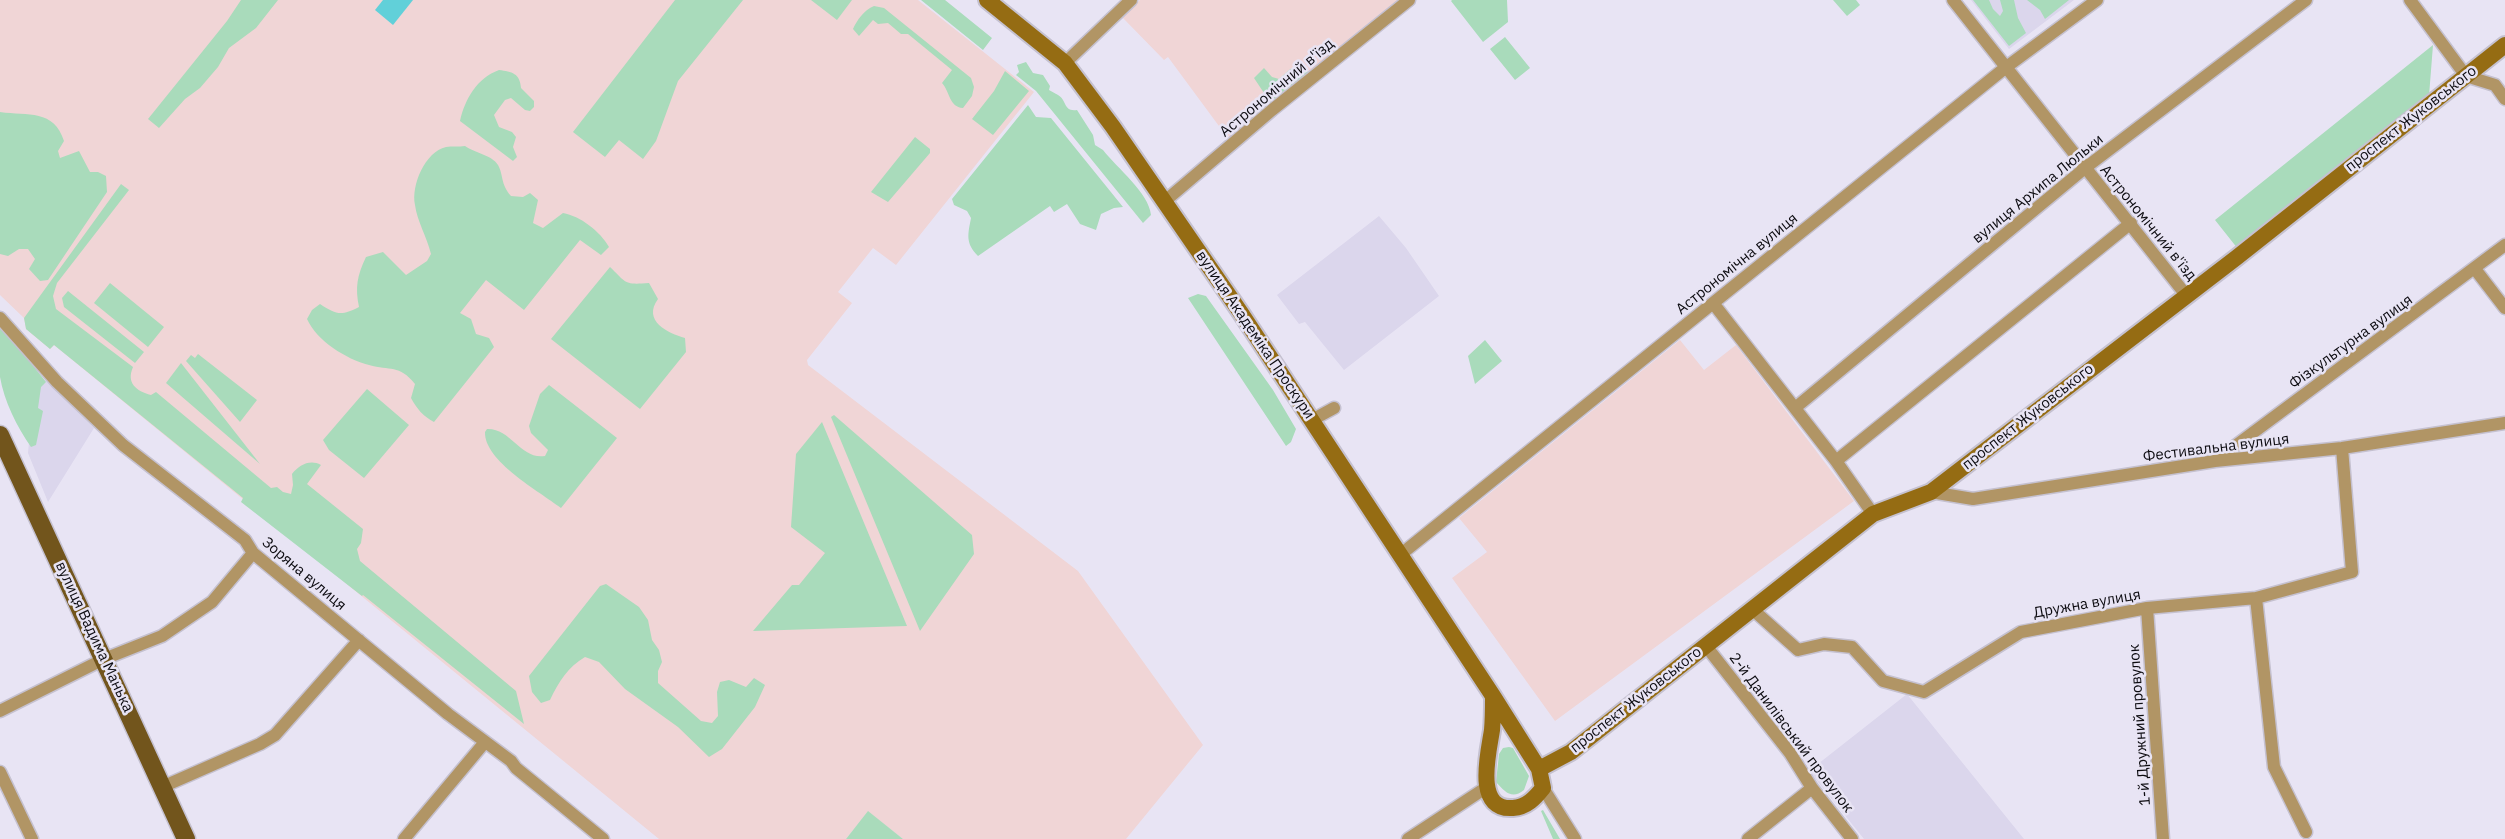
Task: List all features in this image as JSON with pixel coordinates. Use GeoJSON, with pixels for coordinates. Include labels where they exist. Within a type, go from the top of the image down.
{"type":"FeatureCollection","features":[{"type":"Feature","properties":{"kind":"main road","name":"вулиця Вадима Манька"},"geometry":{"type":"LineString","coordinates":[[0,435],[186,839]]}},
{"type":"Feature","properties":{"kind":"street","name":"вулиця Академіка Проскури"},"geometry":{"type":"LineString","coordinates":[[987,0],[1065,63],[1165,201],[1493,696],[1539,769],[1543,788],[1575,839]]}},
{"type":"Feature","properties":{"kind":"street"},"geometry":{"type":"LineString","coordinates":[[1065,63],[1131,0]]}},
{"type":"Feature","properties":{"kind":"street","name":"Астрономічний в'їзд"},"geometry":{"type":"LineString","coordinates":[[1165,201],[1280,103],[1409,0]]}},
{"type":"Feature","properties":{"kind":"street","name":"Астрономічний в'їзд"},"geometry":{"type":"LineString","coordinates":[[1953,0],[2186,295]]}},
{"type":"Feature","properties":{"kind":"street","name":"Астрономічна вулиця"},"geometry":{"type":"LineString","coordinates":[[1400,555],[2005,68],[2097,0]]}},
{"type":"Feature","properties":{"kind":"street","name":"вулиця Архипа Люльки"},"geometry":{"type":"LineString","coordinates":[[1795,408],[2085,168],[2306,0]]}},
{"type":"Feature","properties":{"kind":"street"},"geometry":{"type":"LineString","coordinates":[[2410,0],[2466,76],[2495,85],[2505,99]]}},
{"type":"Feature","properties":{"kind":"street","name":"проспект Жуковського"},"geometry":{"type":"LineString","coordinates":[[1539,769],[1570,752],[1873,514],[1931,492],[2505,45]]}},
{"type":"Feature","properties":{"kind":"street"},"geometry":{"type":"LineString","coordinates":[[1836,461],[2130,223]]}},
{"type":"Feature","properties":{"kind":"street","name":"Фізкультурна вулиця"},"geometry":{"type":"LineString","coordinates":[[2215,461],[2505,245]]}},
{"type":"Feature","properties":{"kind":"street"},"geometry":{"type":"LineString","coordinates":[[2475,269],[2505,308]]}},
{"type":"Feature","properties":{"kind":"street"},"geometry":{"type":"LineString","coordinates":[[1713,303],[1836,461],[1873,514]]}},
{"type":"Feature","properties":{"kind":"street","name":"Зоряна вулиця"},"geometry":{"type":"LineString","coordinates":[[0,318],[57,382],[123,445],[245,540],[253,553],[603,839]]}},
{"type":"Feature","properties":{"kind":"street"},"geometry":{"type":"LineString","coordinates":[[1312,420],[1334,408]]}},
{"type":"Feature","properties":{"kind":"street","name":"Фестивальна вулиця"},"geometry":{"type":"LineString","coordinates":[[1931,492],[1973,499],[2215,461],[2342,448],[2505,423]]}},
{"type":"Feature","properties":{"kind":"street","name":"Дружна вулиця"},"geometry":{"type":"LineString","coordinates":[[1751,608],[1798,650],[1824,644],[1852,647],[1883,681],[1924,692],[2021,632],[2147,608],[2256,598],[2352,572],[2342,448]]}},
{"type":"Feature","properties":{"kind":"street"},"geometry":{"type":"LineString","coordinates":[[0,711],[104,659],[162,636],[212,602],[253,553]]}},
{"type":"Feature","properties":{"kind":"street"},"geometry":{"type":"LineString","coordinates":[[2256,598],[2274,767],[2306,832]]}},
{"type":"Feature","properties":{"kind":"street","name":"1-й Дружний провулок"},"geometry":{"type":"LineString","coordinates":[[2147,608],[2163,839]]}},
{"type":"Feature","properties":{"kind":"street"},"geometry":{"type":"LineString","coordinates":[[162,787],[260,744],[275,735],[359,640]]}},
{"type":"Feature","properties":{"kind":"street","name":"2-й Данилівський провулок"},"geometry":{"type":"LineString","coordinates":[[1706,645],[1790,753],[1812,788],[1852,839]]}},
{"type":"Feature","properties":{"kind":"street"},"geometry":{"type":"LineString","coordinates":[[1493,696],[1493,725],[1485,774],[1487,787],[1493,799],[1508,808],[1527,804],[1534,800],[1543,788]]}},
{"type":"Feature","properties":{"kind":"street"},"geometry":{"type":"LineString","coordinates":[[404,839],[485,742]]}},
{"type":"Feature","properties":{"kind":"street"},"geometry":{"type":"LineString","coordinates":[[0,772],[32,839]]}},
{"type":"Feature","properties":{"kind":"street"},"geometry":{"type":"LineString","coordinates":[[1408,839],[1487,787]]}},
{"type":"Feature","properties":{"kind":"street"},"geometry":{"type":"LineString","coordinates":[[1748,839],[1812,788]]}},
{"type":"Feature","properties":{"kind":"shaded area"},"geometry":{"type":"Polygon","coordinates":[[[0,0],[918,0],[1034,92],[896,265],[873,248],[838,292],[852,303],[807,360],[808,365],[1078,571],[1203,745],[1126,839],[903,839],[868,812],[846,839],[659,839],[54,345],[50,349],[26,329],[24,318],[0,295],[0,0]]]}},
{"type":"Feature","properties":{"kind":"shaded area"},"geometry":{"type":"Polygon","coordinates":[[[1140,0],[1403,0],[1230,141],[1168,57],[1164,60],[1122,17],[1140,0]]]}},
{"type":"Feature","properties":{"kind":"shaded area"},"geometry":{"type":"Polygon","coordinates":[[[1971,0],[2074,0],[2009,49],[1971,0]]]}},
{"type":"Feature","properties":{"kind":"shaded area"},"geometry":{"type":"Polygon","coordinates":[[[1379,216],[1406,248],[1439,296],[1344,370],[1305,322],[1299,324],[1277,295],[1379,216]]]}},
{"type":"Feature","properties":{"kind":"shaded area"},"geometry":{"type":"Polygon","coordinates":[[[1680,340],[1704,370],[1736,345],[1854,501],[1555,721],[1452,578],[1487,552],[1459,518],[1680,340]]]}},
{"type":"Feature","properties":{"kind":"shaded area"},"geometry":{"type":"Polygon","coordinates":[[[41,376],[94,428],[48,502],[28,453],[33,399],[41,376]]]}},
{"type":"Feature","properties":{"kind":"shaded area"},"geometry":{"type":"Polygon","coordinates":[[[1907,694],[2024,839],[1864,839],[1809,771],[1907,694]]]}},
{"type":"Feature","properties":{"kind":"green space"},"geometry":{"type":"Polygon","coordinates":[[[241,0],[278,0],[256,28],[229,48],[218,67],[200,88],[185,99],[159,128],[148,119],[227,21],[241,0]]]}},
{"type":"Feature","properties":{"kind":"green space"},"geometry":{"type":"Polygon","coordinates":[[[675,0],[743,0],[678,81],[656,141],[643,159],[619,140],[605,157],[573,132],[675,0]]]}},
{"type":"Feature","properties":{"kind":"green space"},"geometry":{"type":"Polygon","coordinates":[[[811,0],[852,0],[837,20],[811,0]]]}},
{"type":"Feature","properties":{"kind":"green space"},"geometry":{"type":"Polygon","coordinates":[[[921,0],[945,0],[992,38],[983,50],[921,0]]]}},
{"type":"Feature","properties":{"kind":"green space"},"geometry":{"type":"Polygon","coordinates":[[[1452,0],[1507,0],[1508,22],[1483,42],[1452,0]]]}},
{"type":"Feature","properties":{"kind":"green space"},"geometry":{"type":"Polygon","coordinates":[[[1833,0],[1856,0],[1860,5],[1847,16],[1833,0]]]}},
{"type":"Feature","properties":{"kind":"green space"},"geometry":{"type":"Polygon","coordinates":[[[1973,0],[1989,0],[1993,9],[2000,16],[2003,11],[2000,0],[2014,0],[2018,18],[2026,33],[2009,46],[1973,0]]]}},
{"type":"Feature","properties":{"kind":"green space"},"geometry":{"type":"Polygon","coordinates":[[[2027,0],[2069,0],[2045,19],[2040,10],[2027,0]]]}},
{"type":"Feature","properties":{"kind":"green space"},"geometry":{"type":"Polygon","coordinates":[[[874,6],[884,8],[971,78],[974,87],[972,96],[963,108],[952,102],[942,83],[952,70],[908,34],[901,34],[888,23],[878,24],[873,20],[859,36],[853,29],[864,13],[874,6]]]}},
{"type":"Feature","properties":{"kind":"green space"},"geometry":{"type":"Polygon","coordinates":[[[1505,37],[1530,68],[1515,80],[1490,49],[1505,37]]]}},
{"type":"Feature","properties":{"kind":"green space"},"geometry":{"type":"Polygon","coordinates":[[[2433,45],[2429,96],[2238,249],[2215,220],[2433,45]]]}},
{"type":"Feature","properties":{"kind":"green space"},"geometry":{"type":"Polygon","coordinates":[[[1026,62],[1033,73],[1043,75],[1050,86],[1049,90],[1061,97],[1069,109],[1077,110],[1093,135],[1095,145],[1103,150],[1145,198],[1151,215],[1143,223],[1036,91],[1016,75],[1019,72],[1017,65],[1026,62]]]}},
{"type":"Feature","properties":{"kind":"green space"},"geometry":{"type":"Polygon","coordinates":[[[1301,63],[1308,72],[1270,102],[1254,78],[1264,68],[1272,77],[1279,79],[1301,63]]]}},
{"type":"Feature","properties":{"kind":"green space"},"geometry":{"type":"Polygon","coordinates":[[[499,70],[517,76],[521,88],[534,101],[534,107],[530,111],[525,110],[511,98],[505,100],[494,115],[499,127],[512,132],[516,137],[513,147],[517,157],[513,161],[460,121],[473,90],[484,78],[499,70]]]}},
{"type":"Feature","properties":{"kind":"green space"},"geometry":{"type":"Polygon","coordinates":[[[1005,71],[1029,91],[993,135],[972,119],[994,91],[1005,71]]]}},
{"type":"Feature","properties":{"kind":"green space"},"geometry":{"type":"Polygon","coordinates":[[[1028,105],[1036,117],[1051,118],[1123,207],[1101,214],[1096,230],[1080,224],[1067,204],[1054,212],[1050,206],[978,256],[969,242],[971,218],[967,211],[954,205],[952,199],[1028,105]]]}},
{"type":"Feature","properties":{"kind":"green space"},"geometry":{"type":"Polygon","coordinates":[[[0,112],[30,114],[47,119],[60,131],[64,141],[58,151],[60,158],[79,151],[90,172],[98,172],[106,176],[107,192],[48,280],[40,281],[29,269],[35,259],[28,249],[19,249],[8,256],[0,254],[0,112]]]}},
{"type":"Feature","properties":{"kind":"green space"},"geometry":{"type":"Polygon","coordinates":[[[915,137],[930,149],[930,153],[888,202],[871,192],[915,137]]]}},
{"type":"Feature","properties":{"kind":"green space"},"geometry":{"type":"Polygon","coordinates":[[[465,146],[488,156],[498,165],[505,187],[511,196],[523,197],[530,193],[538,200],[533,223],[543,228],[563,213],[583,221],[595,230],[609,247],[601,255],[580,240],[524,310],[486,280],[460,313],[471,319],[476,334],[489,338],[494,347],[434,422],[421,412],[411,398],[415,384],[404,373],[369,365],[342,354],[318,335],[307,319],[312,310],[320,304],[339,313],[359,307],[358,282],[366,257],[383,252],[406,275],[427,261],[431,254],[415,205],[415,188],[421,170],[432,155],[446,147],[465,146]]]}},
{"type":"Feature","properties":{"kind":"green space"},"geometry":{"type":"Polygon","coordinates":[[[121,184],[129,190],[57,283],[53,296],[56,309],[133,367],[131,378],[137,389],[151,395],[156,392],[271,488],[277,487],[291,494],[292,474],[295,471],[309,463],[321,465],[307,484],[363,529],[361,543],[357,549],[360,561],[516,691],[524,724],[363,595],[241,502],[243,498],[54,345],[50,349],[26,329],[24,318],[121,184]]]}},
{"type":"Feature","properties":{"kind":"green space"},"geometry":{"type":"Polygon","coordinates":[[[610,267],[626,282],[649,283],[658,299],[653,314],[655,320],[671,333],[685,338],[686,352],[640,409],[551,339],[610,267]]]}},
{"type":"Feature","properties":{"kind":"green space"},"geometry":{"type":"Polygon","coordinates":[[[110,283],[164,327],[148,347],[94,303],[110,283]]]}},
{"type":"Feature","properties":{"kind":"green space"},"geometry":{"type":"Polygon","coordinates":[[[68,291],[144,352],[135,363],[64,307],[62,298],[68,291]]]}},
{"type":"Feature","properties":{"kind":"green space"},"geometry":{"type":"Polygon","coordinates":[[[1198,294],[1206,296],[1273,390],[1296,429],[1291,442],[1286,446],[1188,298],[1198,294]]]}},
{"type":"Feature","properties":{"kind":"green space"},"geometry":{"type":"Polygon","coordinates":[[[0,324],[46,382],[41,387],[38,408],[43,411],[36,445],[31,447],[12,414],[2,386],[0,324]]]}},
{"type":"Feature","properties":{"kind":"green space"},"geometry":{"type":"Polygon","coordinates":[[[1485,340],[1502,361],[1475,384],[1468,356],[1485,340]]]}},
{"type":"Feature","properties":{"kind":"green space"},"geometry":{"type":"Polygon","coordinates":[[[198,354],[257,400],[240,422],[186,361],[191,355],[195,358],[198,354]]]}},
{"type":"Feature","properties":{"kind":"green space"},"geometry":{"type":"Polygon","coordinates":[[[181,363],[260,464],[166,383],[181,363]]]}},
{"type":"Feature","properties":{"kind":"green space"},"geometry":{"type":"Polygon","coordinates":[[[549,385],[617,438],[561,508],[514,475],[493,454],[487,443],[485,432],[487,429],[503,433],[529,453],[545,456],[548,450],[531,433],[529,426],[540,394],[549,385]]]}},
{"type":"Feature","properties":{"kind":"green space"},"geometry":{"type":"Polygon","coordinates":[[[367,389],[409,425],[364,478],[329,450],[323,440],[367,389]]]}},
{"type":"Feature","properties":{"kind":"green space"},"geometry":{"type":"Polygon","coordinates":[[[834,415],[972,535],[974,554],[920,631],[831,417],[834,415]]]}},
{"type":"Feature","properties":{"kind":"green space"},"geometry":{"type":"Polygon","coordinates":[[[822,422],[907,626],[753,631],[792,585],[799,585],[825,553],[791,527],[796,454],[822,422]]]}},
{"type":"Feature","properties":{"kind":"green space"},"geometry":{"type":"Polygon","coordinates":[[[606,584],[639,607],[648,620],[652,640],[659,650],[662,662],[658,671],[658,683],[701,721],[712,723],[718,716],[717,692],[720,682],[729,680],[746,687],[754,678],[765,685],[755,707],[722,749],[709,757],[678,727],[625,689],[599,662],[585,657],[564,675],[550,700],[541,703],[532,692],[529,676],[600,586],[606,584]]]}},
{"type":"Feature","properties":{"kind":"green space"},"geometry":{"type":"Polygon","coordinates":[[[1503,748],[1513,748],[1529,776],[1524,790],[1512,795],[1496,782],[1499,754],[1503,748]]]}},
{"type":"Feature","properties":{"kind":"green space"},"geometry":{"type":"Polygon","coordinates":[[[1543,810],[1560,839],[1553,839],[1541,811],[1543,810]]]}},
{"type":"Feature","properties":{"kind":"green space"},"geometry":{"type":"Polygon","coordinates":[[[868,811],[903,839],[846,839],[868,811]]]}},
{"type":"Feature","properties":{"kind":"water"},"geometry":{"type":"Polygon","coordinates":[[[383,0],[413,0],[393,25],[375,10],[383,0]]]}}]}
